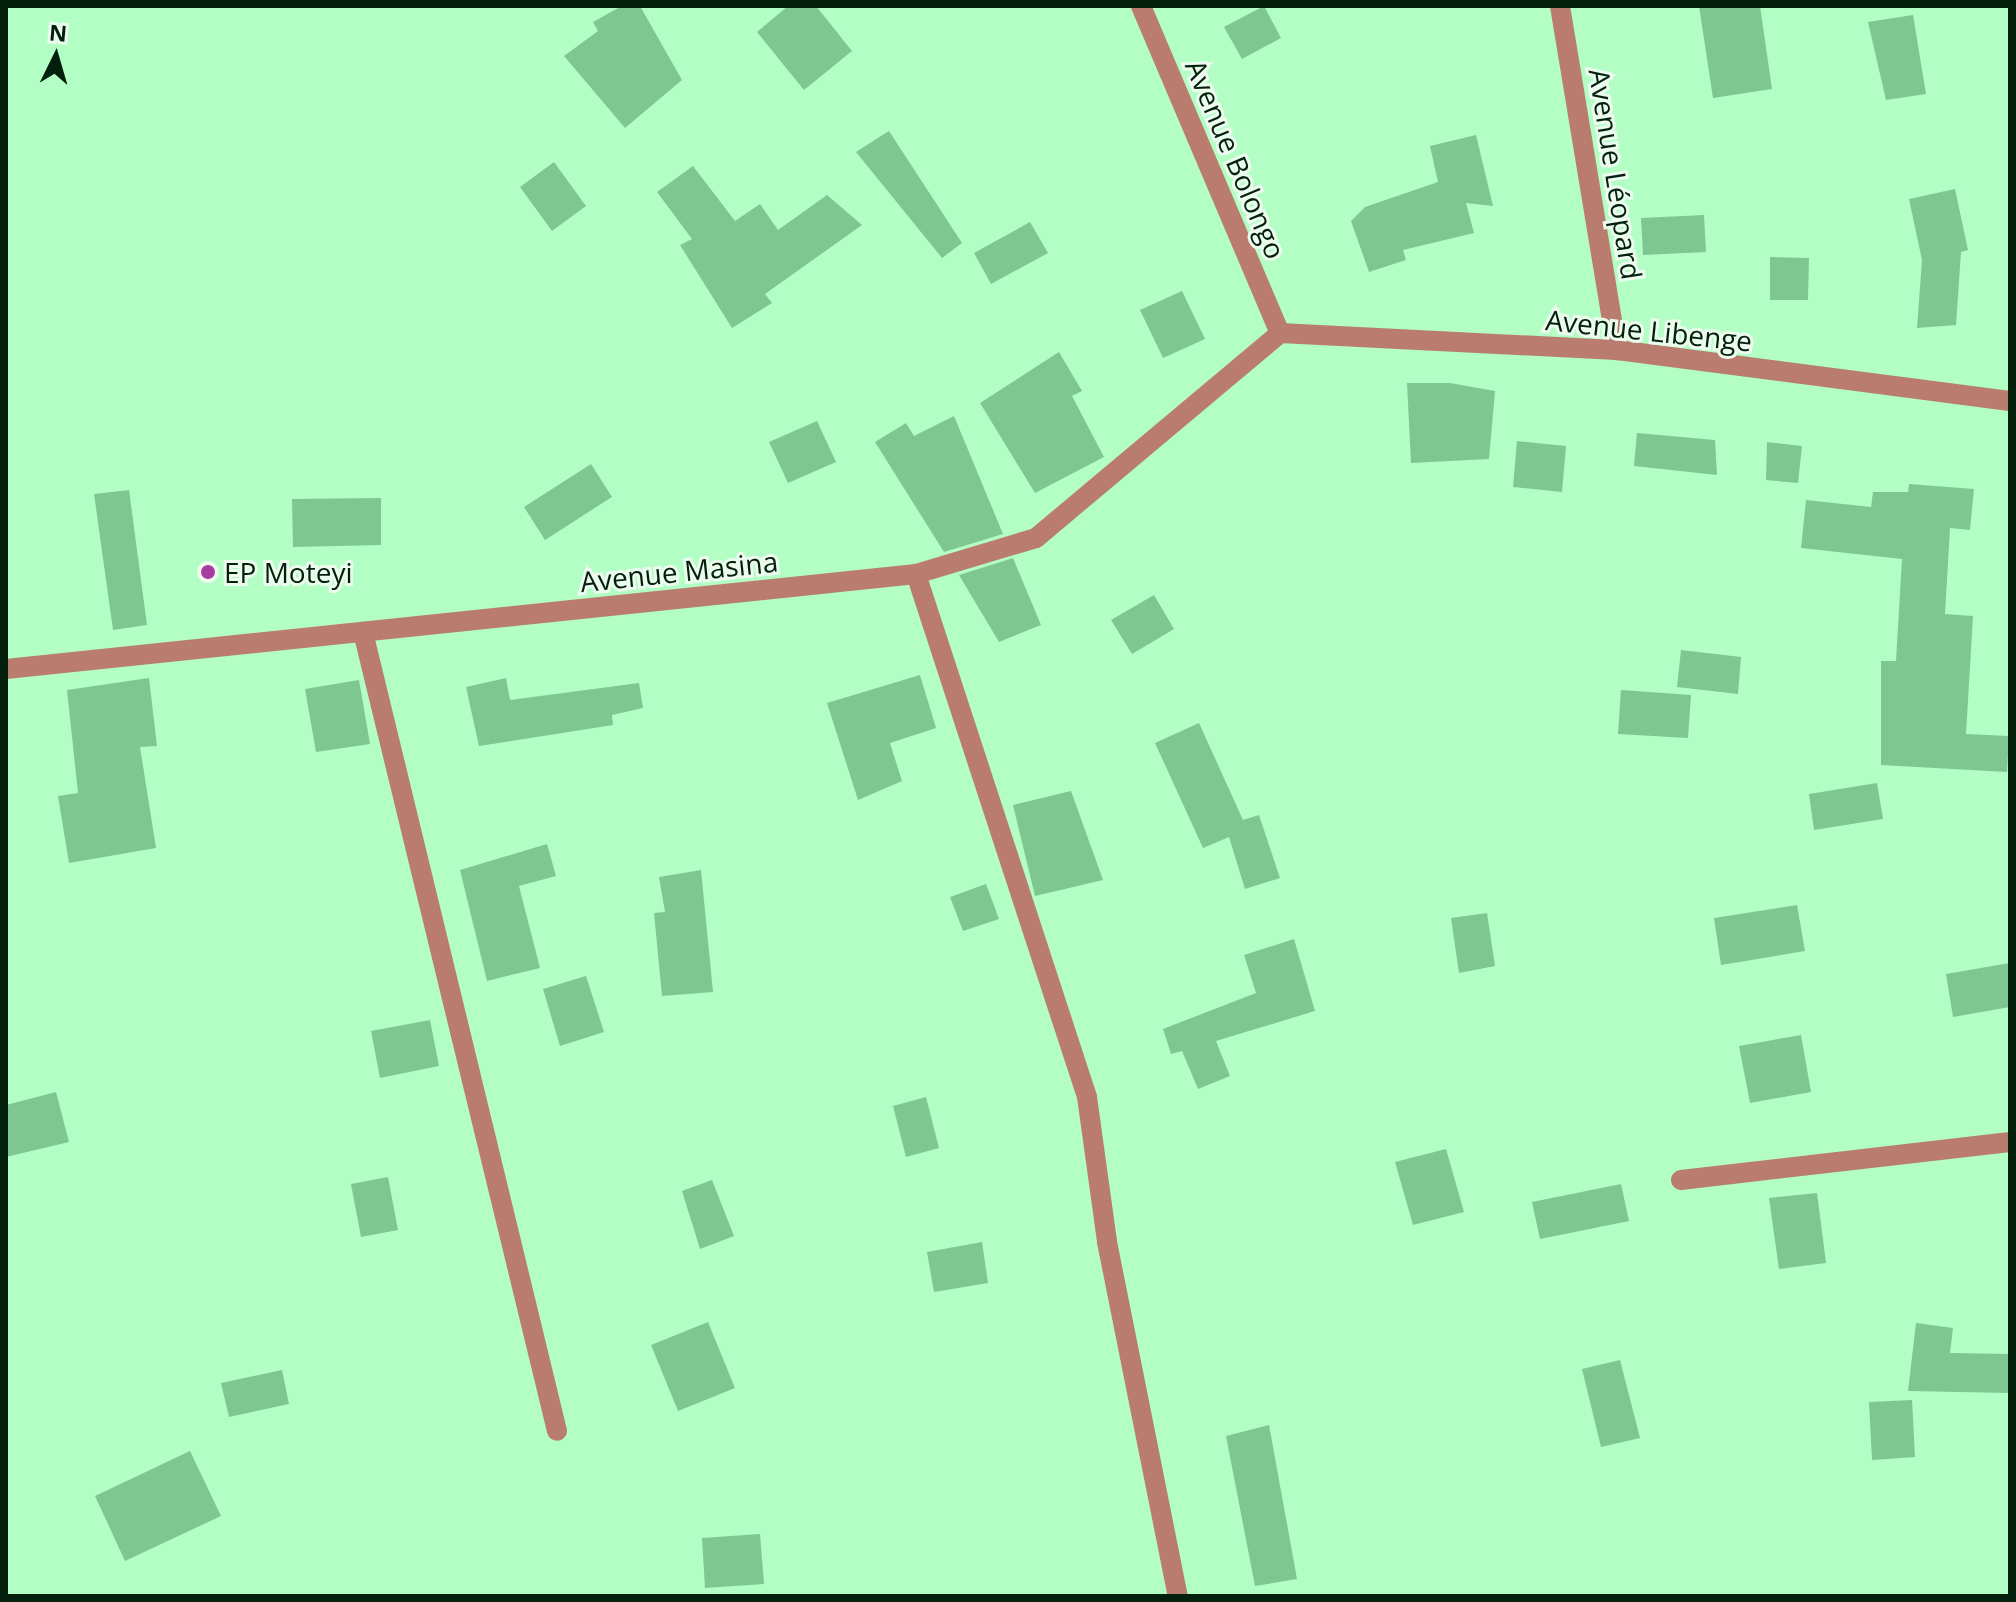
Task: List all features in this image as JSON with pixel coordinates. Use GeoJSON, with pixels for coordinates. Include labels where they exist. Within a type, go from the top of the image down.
{"type":"FeatureCollection","features":[{"type":"Feature","properties":{"kind":"street","name":"Avenue Bolongo"},"geometry":{"type":"LineString","coordinates":[[1141,6],[1280,333]]}},
{"type":"Feature","properties":{"kind":"street","name":"Avenue Léopard"},"geometry":{"type":"LineString","coordinates":[[1560,6],[1617,350]]}},
{"type":"Feature","properties":{"kind":"street","name":"Avenue Libenge"},"geometry":{"type":"LineString","coordinates":[[1280,333],[1617,350],[2010,401]]}},
{"type":"Feature","properties":{"kind":"street","name":"Avenue Masina"},"geometry":{"type":"LineString","coordinates":[[6,669],[916,574],[1036,538],[1280,333]]}},
{"type":"Feature","properties":{"kind":"street"},"geometry":{"type":"LineString","coordinates":[[916,574],[1087,1097],[1107,1242],[1178,1596]]}},
{"type":"Feature","properties":{"kind":"street"},"geometry":{"type":"LineString","coordinates":[[363,632],[557,1431]]}},
{"type":"Feature","properties":{"kind":"street"},"geometry":{"type":"LineString","coordinates":[[1681,1180],[2010,1142]]}},
{"type":"Feature","properties":{"kind":"building"},"geometry":{"type":"Polygon","coordinates":[[[622,6],[640,6],[682,80],[625,128],[564,56],[598,31],[593,22],[622,6]]]}},
{"type":"Feature","properties":{"kind":"building"},"geometry":{"type":"Polygon","coordinates":[[[788,6],[816,6],[852,51],[804,90],[757,32],[788,6]]]}},
{"type":"Feature","properties":{"kind":"building"},"geometry":{"type":"Polygon","coordinates":[[[1264,6],[1281,38],[1242,59],[1224,27],[1264,6]]]}},
{"type":"Feature","properties":{"kind":"building"},"geometry":{"type":"Polygon","coordinates":[[[1699,6],[1760,6],[1772,89],[1713,98],[1699,6]]]}},
{"type":"Feature","properties":{"kind":"building"},"geometry":{"type":"Polygon","coordinates":[[[1913,15],[1926,94],[1886,100],[1868,22],[1913,15]]]}},
{"type":"Feature","properties":{"kind":"building"},"geometry":{"type":"Polygon","coordinates":[[[889,131],[962,243],[942,258],[856,152],[889,131]]]}},
{"type":"Feature","properties":{"kind":"building"},"geometry":{"type":"Polygon","coordinates":[[[1476,135],[1493,206],[1466,203],[1474,233],[1403,250],[1406,260],[1369,272],[1351,221],[1365,207],[1438,182],[1430,146],[1476,135]]]}},
{"type":"Feature","properties":{"kind":"building"},"geometry":{"type":"Polygon","coordinates":[[[554,162],[586,206],[552,231],[520,187],[554,162]]]}},
{"type":"Feature","properties":{"kind":"building"},"geometry":{"type":"Polygon","coordinates":[[[693,166],[735,221],[760,204],[778,230],[827,195],[862,225],[765,294],[772,303],[732,328],[680,245],[692,239],[657,192],[693,166]]]}},
{"type":"Feature","properties":{"kind":"building"},"geometry":{"type":"Polygon","coordinates":[[[1955,189],[1968,250],[1961,252],[1956,325],[1917,328],[1922,260],[1909,199],[1955,189]]]}},
{"type":"Feature","properties":{"kind":"building"},"geometry":{"type":"Polygon","coordinates":[[[1704,215],[1706,252],[1643,255],[1641,218],[1704,215]]]}},
{"type":"Feature","properties":{"kind":"building"},"geometry":{"type":"Polygon","coordinates":[[[1030,222],[1048,253],[991,284],[974,253],[1030,222]]]}},
{"type":"Feature","properties":{"kind":"building"},"geometry":{"type":"Polygon","coordinates":[[[1770,257],[1809,258],[1808,300],[1770,300],[1770,257]]]}},
{"type":"Feature","properties":{"kind":"building"},"geometry":{"type":"Polygon","coordinates":[[[1182,291],[1205,339],[1163,358],[1140,310],[1182,291]]]}},
{"type":"Feature","properties":{"kind":"building"},"geometry":{"type":"Polygon","coordinates":[[[1059,352],[1082,391],[1072,396],[1104,457],[1035,493],[980,403],[1059,352]]]}},
{"type":"Feature","properties":{"kind":"building"},"geometry":{"type":"Polygon","coordinates":[[[1407,383],[1450,383],[1495,391],[1489,459],[1411,463],[1407,383]]]}},
{"type":"Feature","properties":{"kind":"building"},"geometry":{"type":"Polygon","coordinates":[[[954,416],[1003,534],[944,552],[875,442],[906,423],[914,436],[954,416]]]}},
{"type":"Feature","properties":{"kind":"building"},"geometry":{"type":"Polygon","coordinates":[[[817,421],[836,462],[788,483],[769,442],[817,421]]]}},
{"type":"Feature","properties":{"kind":"building"},"geometry":{"type":"Polygon","coordinates":[[[1637,433],[1715,440],[1717,475],[1634,466],[1637,433]]]}},
{"type":"Feature","properties":{"kind":"building"},"geometry":{"type":"Polygon","coordinates":[[[1517,441],[1566,446],[1562,492],[1513,487],[1517,441]]]}},
{"type":"Feature","properties":{"kind":"building"},"geometry":{"type":"Polygon","coordinates":[[[1767,442],[1802,446],[1798,483],[1766,480],[1767,442]]]}},
{"type":"Feature","properties":{"kind":"building"},"geometry":{"type":"Polygon","coordinates":[[[591,464],[612,497],[545,540],[524,507],[591,464]]]}},
{"type":"Feature","properties":{"kind":"building"},"geometry":{"type":"Polygon","coordinates":[[[1909,484],[1974,489],[1970,530],[1950,528],[1945,614],[1973,616],[1966,734],[2009,736],[2007,772],[1881,765],[1881,661],[1896,661],[1902,559],[1801,548],[1806,500],[1871,507],[1873,492],[1908,492],[1909,484]]]}},
{"type":"Feature","properties":{"kind":"building"},"geometry":{"type":"Polygon","coordinates":[[[129,490],[147,625],[113,630],[94,494],[129,490]]]}},
{"type":"Feature","properties":{"kind":"building"},"geometry":{"type":"Polygon","coordinates":[[[381,498],[381,545],[293,547],[292,499],[381,498]]]}},
{"type":"Feature","properties":{"kind":"building"},"geometry":{"type":"Polygon","coordinates":[[[1013,558],[1041,625],[999,642],[959,575],[1013,558]]]}},
{"type":"Feature","properties":{"kind":"building"},"geometry":{"type":"Polygon","coordinates":[[[1154,595],[1174,629],[1132,654],[1111,620],[1154,595]]]}},
{"type":"Feature","properties":{"kind":"building"},"geometry":{"type":"Polygon","coordinates":[[[1681,650],[1741,657],[1738,694],[1677,687],[1681,650]]]}},
{"type":"Feature","properties":{"kind":"building"},"geometry":{"type":"Polygon","coordinates":[[[920,675],[936,728],[890,743],[902,781],[858,800],[827,703],[920,675]]]}},
{"type":"Feature","properties":{"kind":"building"},"geometry":{"type":"Polygon","coordinates":[[[149,678],[157,746],[140,747],[156,848],[69,863],[58,796],[78,793],[67,690],[149,678]]]}},
{"type":"Feature","properties":{"kind":"building"},"geometry":{"type":"Polygon","coordinates":[[[506,678],[510,700],[639,683],[643,708],[612,715],[613,725],[479,746],[466,687],[506,678]]]}},
{"type":"Feature","properties":{"kind":"building"},"geometry":{"type":"Polygon","coordinates":[[[359,680],[370,744],[316,752],[305,689],[359,680]]]}},
{"type":"Feature","properties":{"kind":"building"},"geometry":{"type":"Polygon","coordinates":[[[1621,690],[1691,695],[1688,738],[1618,734],[1621,690]]]}},
{"type":"Feature","properties":{"kind":"building"},"geometry":{"type":"Polygon","coordinates":[[[1199,723],[1243,820],[1259,815],[1280,878],[1245,889],[1229,837],[1203,848],[1155,743],[1199,723]]]}},
{"type":"Feature","properties":{"kind":"building"},"geometry":{"type":"Polygon","coordinates":[[[1877,783],[1883,819],[1814,830],[1809,794],[1877,783]]]}},
{"type":"Feature","properties":{"kind":"building"},"geometry":{"type":"Polygon","coordinates":[[[1071,791],[1103,880],[1035,896],[1013,805],[1071,791]]]}},
{"type":"Feature","properties":{"kind":"building"},"geometry":{"type":"Polygon","coordinates":[[[547,844],[556,876],[519,886],[540,968],[487,981],[460,870],[547,844]]]}},
{"type":"Feature","properties":{"kind":"building"},"geometry":{"type":"Polygon","coordinates":[[[701,870],[713,992],[662,996],[654,913],[665,912],[659,877],[701,870]]]}},
{"type":"Feature","properties":{"kind":"building"},"geometry":{"type":"Polygon","coordinates":[[[986,884],[999,919],[963,931],[950,897],[986,884]]]}},
{"type":"Feature","properties":{"kind":"building"},"geometry":{"type":"Polygon","coordinates":[[[1797,905],[1805,951],[1721,965],[1714,918],[1797,905]]]}},
{"type":"Feature","properties":{"kind":"building"},"geometry":{"type":"Polygon","coordinates":[[[1487,913],[1495,966],[1459,973],[1451,918],[1487,913]]]}},
{"type":"Feature","properties":{"kind":"building"},"geometry":{"type":"Polygon","coordinates":[[[1294,939],[1315,1011],[1216,1041],[1230,1076],[1198,1089],[1182,1051],[1171,1054],[1163,1029],[1256,993],[1244,955],[1294,939]]]}},
{"type":"Feature","properties":{"kind":"building"},"geometry":{"type":"Polygon","coordinates":[[[2010,963],[2010,1007],[1953,1017],[1946,974],[2010,963]]]}},
{"type":"Feature","properties":{"kind":"building"},"geometry":{"type":"Polygon","coordinates":[[[586,976],[604,1032],[560,1046],[543,989],[586,976]]]}},
{"type":"Feature","properties":{"kind":"building"},"geometry":{"type":"Polygon","coordinates":[[[430,1020],[439,1066],[380,1078],[371,1031],[430,1020]]]}},
{"type":"Feature","properties":{"kind":"building"},"geometry":{"type":"Polygon","coordinates":[[[1801,1035],[1811,1092],[1750,1103],[1739,1046],[1801,1035]]]}},
{"type":"Feature","properties":{"kind":"building"},"geometry":{"type":"Polygon","coordinates":[[[56,1092],[69,1142],[6,1157],[6,1105],[56,1092]]]}},
{"type":"Feature","properties":{"kind":"building"},"geometry":{"type":"Polygon","coordinates":[[[926,1097],[939,1148],[906,1157],[893,1106],[926,1097]]]}},
{"type":"Feature","properties":{"kind":"building"},"geometry":{"type":"Polygon","coordinates":[[[1446,1149],[1464,1212],[1413,1225],[1395,1162],[1446,1149]]]}},
{"type":"Feature","properties":{"kind":"building"},"geometry":{"type":"Polygon","coordinates":[[[388,1177],[398,1230],[361,1237],[351,1184],[388,1177]]]}},
{"type":"Feature","properties":{"kind":"building"},"geometry":{"type":"Polygon","coordinates":[[[712,1180],[734,1236],[700,1249],[682,1191],[712,1180]]]}},
{"type":"Feature","properties":{"kind":"building"},"geometry":{"type":"Polygon","coordinates":[[[1621,1184],[1629,1221],[1540,1239],[1532,1202],[1621,1184]]]}},
{"type":"Feature","properties":{"kind":"building"},"geometry":{"type":"Polygon","coordinates":[[[1817,1193],[1826,1263],[1779,1269],[1769,1198],[1817,1193]]]}},
{"type":"Feature","properties":{"kind":"building"},"geometry":{"type":"Polygon","coordinates":[[[982,1242],[988,1283],[934,1292],[927,1252],[982,1242]]]}},
{"type":"Feature","properties":{"kind":"building"},"geometry":{"type":"Polygon","coordinates":[[[708,1322],[735,1388],[678,1411],[651,1345],[708,1322]]]}},
{"type":"Feature","properties":{"kind":"building"},"geometry":{"type":"Polygon","coordinates":[[[1916,1323],[1953,1328],[1950,1353],[2010,1354],[2010,1393],[1908,1391],[1916,1323]]]}},
{"type":"Feature","properties":{"kind":"building"},"geometry":{"type":"Polygon","coordinates":[[[1620,1360],[1640,1438],[1601,1447],[1582,1369],[1620,1360]]]}},
{"type":"Feature","properties":{"kind":"building"},"geometry":{"type":"Polygon","coordinates":[[[282,1370],[289,1404],[229,1417],[221,1383],[282,1370]]]}},
{"type":"Feature","properties":{"kind":"building"},"geometry":{"type":"Polygon","coordinates":[[[1912,1400],[1915,1457],[1872,1460],[1869,1402],[1912,1400]]]}},
{"type":"Feature","properties":{"kind":"building"},"geometry":{"type":"Polygon","coordinates":[[[1269,1425],[1297,1579],[1255,1586],[1226,1436],[1269,1425]]]}},
{"type":"Feature","properties":{"kind":"building"},"geometry":{"type":"Polygon","coordinates":[[[190,1451],[221,1516],[125,1561],[95,1496],[190,1451]]]}},
{"type":"Feature","properties":{"kind":"building"},"geometry":{"type":"Polygon","coordinates":[[[760,1534],[764,1584],[705,1588],[702,1538],[760,1534]]]}},
{"type":"Feature","properties":{"kind":"place","name":"EP Moteyi"},"geometry":{"type":"Point","coordinates":[208,572]}}]}
